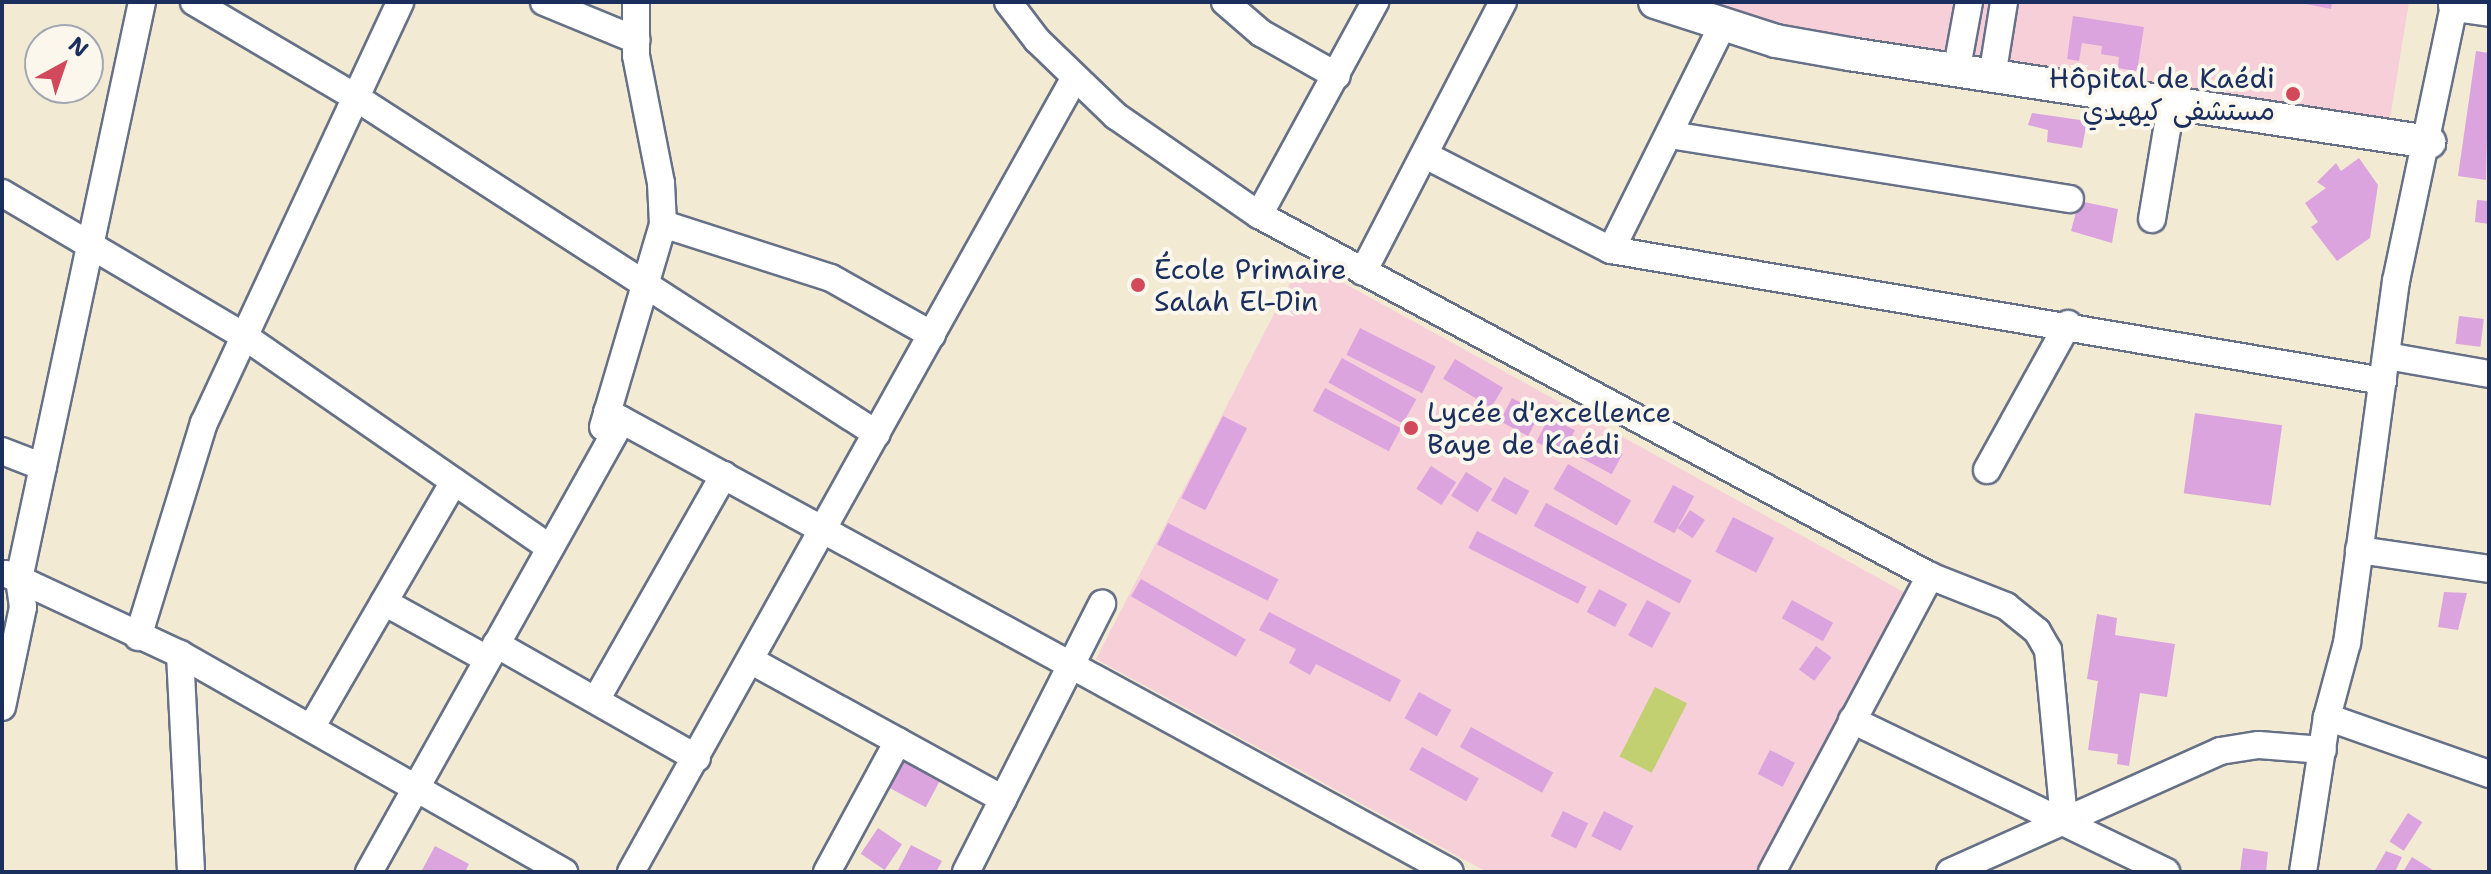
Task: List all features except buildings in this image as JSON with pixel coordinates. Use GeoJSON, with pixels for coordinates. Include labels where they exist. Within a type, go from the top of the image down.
{"type":"FeatureCollection","features":[{"type":"Feature","properties":{"kind":"main road"},"geometry":{"type":"LineString","coordinates":[[1655,2],[1776,41],[1956,73],[2172,100],[2429,142]]}},
{"type":"Feature","properties":{"kind":"main road"},"geometry":{"type":"LineString","coordinates":[[2455,3],[2489,10]]}},
{"type":"Feature","properties":{"kind":"street"},"geometry":{"type":"LineString","coordinates":[[2,707],[23,607],[10,575],[43,467],[142,2]]}},
{"type":"Feature","properties":{"kind":"street"},"geometry":{"type":"LineString","coordinates":[[194,2],[355,97],[877,434]]}},
{"type":"Feature","properties":{"kind":"street"},"geometry":{"type":"LineString","coordinates":[[138,637],[204,423],[400,2]]}},
{"type":"Feature","properties":{"kind":"street"},"geometry":{"type":"LineString","coordinates":[[544,2],[624,36]]}},
{"type":"Feature","properties":{"kind":"street"},"geometry":{"type":"LineString","coordinates":[[369,872],[594,470],[614,416],[644,284],[663,224],[661,183],[624,36],[627,2]]}},
{"type":"Feature","properties":{"kind":"street"},"geometry":{"type":"LineString","coordinates":[[624,36],[636,2]]}},
{"type":"Feature","properties":{"kind":"street"},"geometry":{"type":"LineString","coordinates":[[1008,2],[1074,79],[1152,144],[1259,215],[1930,576],[2006,606],[2037,631],[2048,650],[2064,818]]}},
{"type":"Feature","properties":{"kind":"street"},"geometry":{"type":"LineString","coordinates":[[1225,2],[1261,33],[1337,76]]}},
{"type":"Feature","properties":{"kind":"street"},"geometry":{"type":"LineString","coordinates":[[1259,215],[1375,2]]}},
{"type":"Feature","properties":{"kind":"street"},"geometry":{"type":"LineString","coordinates":[[1363,272],[1503,2]]}},
{"type":"Feature","properties":{"kind":"street"},"geometry":{"type":"LineString","coordinates":[[1956,73],[1969,2]]}},
{"type":"Feature","properties":{"kind":"street"},"geometry":{"type":"LineString","coordinates":[[1992,77],[2004,2]]}},
{"type":"Feature","properties":{"kind":"street"},"geometry":{"type":"LineString","coordinates":[[2303,872],[2327,717],[2347,643],[2396,281],[2429,142],[2455,3]]}},
{"type":"Feature","properties":{"kind":"street"},"geometry":{"type":"LineString","coordinates":[[1611,250],[1723,24]]}},
{"type":"Feature","properties":{"kind":"street"},"geometry":{"type":"LineString","coordinates":[[631,872],[1074,79]]}},
{"type":"Feature","properties":{"kind":"street"},"geometry":{"type":"LineString","coordinates":[[2152,219],[2172,100]]}},
{"type":"Feature","properties":{"kind":"street"},"geometry":{"type":"LineString","coordinates":[[1670,135],[2070,199]]}},
{"type":"Feature","properties":{"kind":"street"},"geometry":{"type":"LineString","coordinates":[[1425,155],[1611,250],[2068,324],[2385,369],[2489,374]]}},
{"type":"Feature","properties":{"kind":"street"},"geometry":{"type":"LineString","coordinates":[[2,193],[91,241],[244,336],[550,548]]}},
{"type":"Feature","properties":{"kind":"street"},"geometry":{"type":"LineString","coordinates":[[663,224],[831,278],[932,335]]}},
{"type":"Feature","properties":{"kind":"street"},"geometry":{"type":"LineString","coordinates":[[1987,470],[2068,324]]}},
{"type":"Feature","properties":{"kind":"street"},"geometry":{"type":"LineString","coordinates":[[614,416],[1450,872]]}},
{"type":"Feature","properties":{"kind":"street"},"geometry":{"type":"LineString","coordinates":[[2,451],[43,467]]}},
{"type":"Feature","properties":{"kind":"street"},"geometry":{"type":"LineString","coordinates":[[596,700],[724,475]]}},
{"type":"Feature","properties":{"kind":"street"},"geometry":{"type":"LineString","coordinates":[[311,728],[454,481]]}},
{"type":"Feature","properties":{"kind":"street"},"geometry":{"type":"LineString","coordinates":[[2359,550],[2489,569]]}},
{"type":"Feature","properties":{"kind":"street"},"geometry":{"type":"LineString","coordinates":[[10,575],[180,654],[564,872]]}},
{"type":"Feature","properties":{"kind":"street"},"geometry":{"type":"LineString","coordinates":[[1772,872],[1930,576]]}},
{"type":"Feature","properties":{"kind":"street"},"geometry":{"type":"LineString","coordinates":[[384,602],[596,700],[697,758]]}},
{"type":"Feature","properties":{"kind":"street"},"geometry":{"type":"LineString","coordinates":[[966,872],[1102,604]]}},
{"type":"Feature","properties":{"kind":"street"},"geometry":{"type":"LineString","coordinates":[[180,654],[191,872]]}},
{"type":"Feature","properties":{"kind":"street"},"geometry":{"type":"LineString","coordinates":[[750,660],[1003,799]]}},
{"type":"Feature","properties":{"kind":"street"},"geometry":{"type":"LineString","coordinates":[[2327,717],[2489,774]]}},
{"type":"Feature","properties":{"kind":"street"},"geometry":{"type":"LineString","coordinates":[[1852,720],[2064,818],[2166,872]]}},
{"type":"Feature","properties":{"kind":"street"},"geometry":{"type":"LineString","coordinates":[[827,872],[898,741]]}},
{"type":"Feature","properties":{"kind":"street"},"geometry":{"type":"LineString","coordinates":[[1950,872],[2064,818],[2239,745],[2323,750]]}},
{"type":"Feature","properties":{"kind":"shaded area","name":"Hôpital de Kaédi مستشفى كيهيدي"},"geometry":{"type":"Polygon","coordinates":[[[1688,2],[2409,2],[2389,125],[1795,33],[1688,2]]]}},
{"type":"Feature","properties":{"kind":"shaded area","name":"Lycée d'excellence Baye de Kaédi"},"geometry":{"type":"Polygon","coordinates":[[[1302,260],[1911,596],[1761,872],[1487,872],[1096,659],[1302,260]]]}},
{"type":"Feature","properties":{"kind":"green space"},"geometry":{"type":"Polygon","coordinates":[[[1655,687],[1687,703],[1652,773],[1620,756],[1655,687]]]}},
{"type":"Feature","properties":{"kind":"place","name":"Hôpital de Kaédi مستشفى كيهيدي"},"geometry":{"type":"Point","coordinates":[2293,94]}},
{"type":"Feature","properties":{"kind":"place","name":"École Primaire Salah El-Din"},"geometry":{"type":"Point","coordinates":[1138,285]}},
{"type":"Feature","properties":{"kind":"place","name":"Lycée d'excellence Baye de Kaédi"},"geometry":{"type":"Point","coordinates":[1411,428]}}]}
